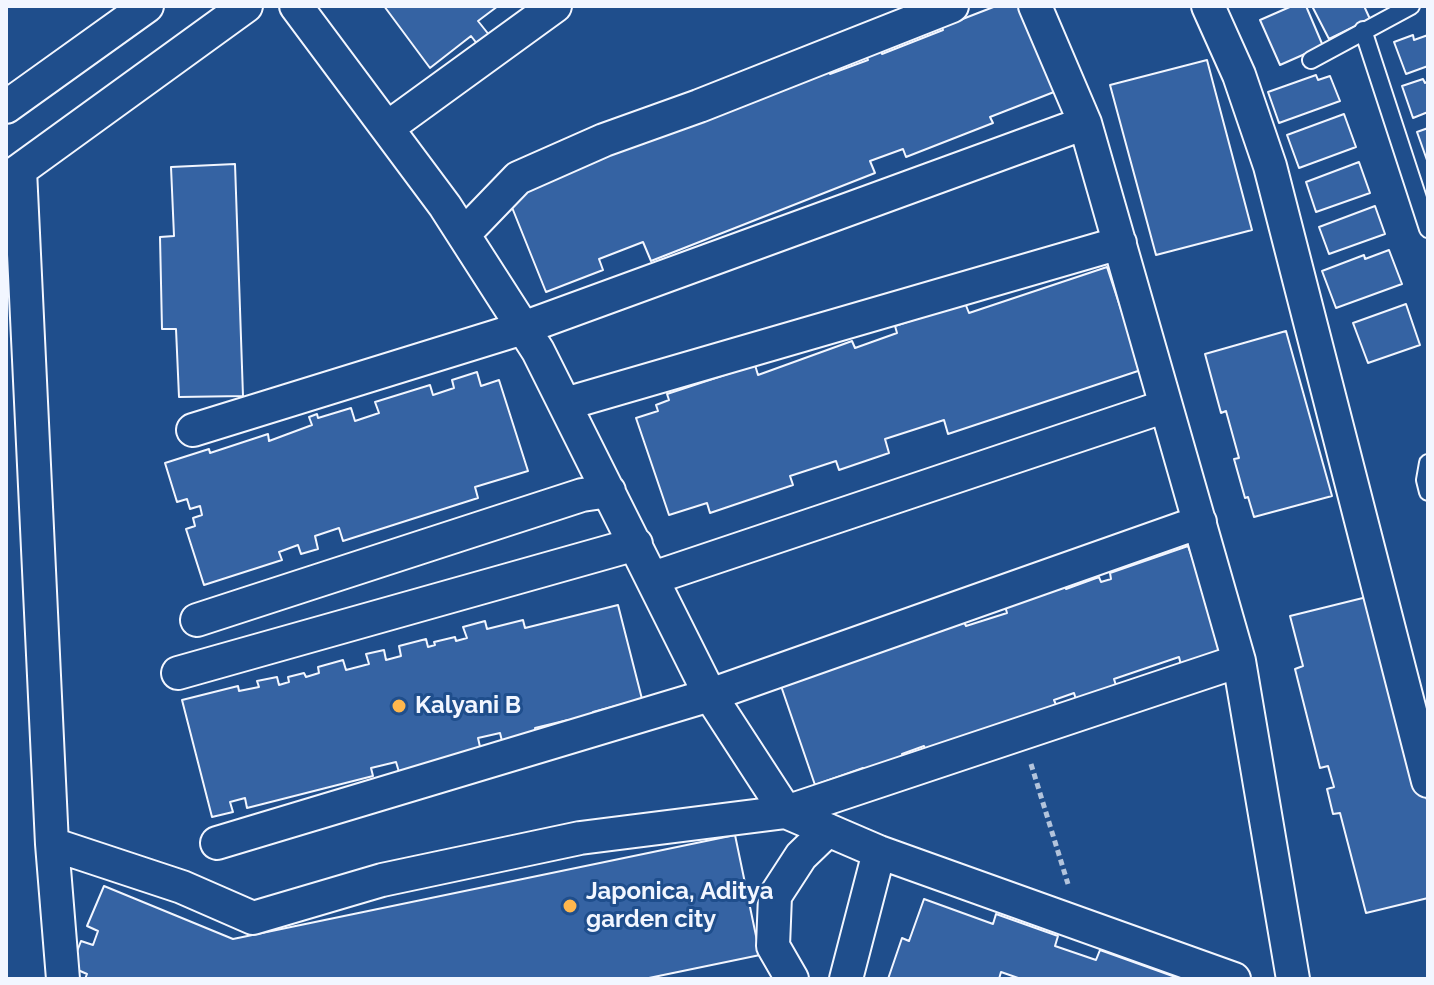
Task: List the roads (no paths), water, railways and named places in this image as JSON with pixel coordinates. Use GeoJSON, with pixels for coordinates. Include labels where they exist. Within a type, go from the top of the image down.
{"type":"FeatureCollection","features":[{"type":"Feature","properties":{"kind":"street"},"geometry":{"type":"LineString","coordinates":[[6,107],[147,6]]}},
{"type":"Feature","properties":{"kind":"street"},"geometry":{"type":"LineString","coordinates":[[63,979],[52,844],[22,208],[13,175],[246,6]]}},
{"type":"Feature","properties":{"kind":"street"},"geometry":{"type":"LineString","coordinates":[[296,6],[464,234],[523,328],[565,404],[710,695],[786,812],[879,852],[1234,979]]}},
{"type":"Feature","properties":{"kind":"street"},"geometry":{"type":"LineString","coordinates":[[387,128],[555,6]]}},
{"type":"Feature","properties":{"kind":"street"},"geometry":{"type":"LineString","coordinates":[[464,234],[518,178],[604,140],[699,106],[952,6]]}},
{"type":"Feature","properties":{"kind":"street"},"geometry":{"type":"LineString","coordinates":[[1035,6],[1085,123],[1239,661],[1293,979]]}},
{"type":"Feature","properties":{"kind":"street"},"geometry":{"type":"LineString","coordinates":[[1208,6],[1239,75],[1270,166],[1428,781]]}},
{"type":"Feature","properties":{"kind":"street"},"geometry":{"type":"LineString","coordinates":[[193,430],[523,328],[1085,123]]}},
{"type":"Feature","properties":{"kind":"street"},"geometry":{"type":"LineString","coordinates":[[565,404],[1120,243]]}},
{"type":"Feature","properties":{"kind":"street"},"geometry":{"type":"LineString","coordinates":[[653,578],[1166,406]]}},
{"type":"Feature","properties":{"kind":"street"},"geometry":{"type":"LineString","coordinates":[[197,620],[582,495],[609,491]]}},
{"type":"Feature","properties":{"kind":"street"},"geometry":{"type":"LineString","coordinates":[[217,843],[710,695],[1200,522]]}},
{"type":"Feature","properties":{"kind":"street"},"geometry":{"type":"LineString","coordinates":[[178,673],[636,544]]}},
{"type":"Feature","properties":{"kind":"street"},"geometry":{"type":"LineString","coordinates":[[52,844],[182,887],[253,918],[382,880],[580,838],[786,812],[1239,661]]}},
{"type":"Feature","properties":{"kind":"street"},"geometry":{"type":"LineString","coordinates":[[792,979],[773,946],[775,896],[801,856],[828,830]]}},
{"type":"Feature","properties":{"kind":"street"},"geometry":{"type":"LineString","coordinates":[[846,979],[879,852]]}},
{"type":"Feature","properties":{"kind":"lane"},"geometry":{"type":"LineString","coordinates":[[1311,60],[1411,6]]}},
{"type":"Feature","properties":{"kind":"lane"},"geometry":{"type":"LineString","coordinates":[[1363,30],[1428,229]]}},
{"type":"Feature","properties":{"kind":"lane"},"geometry":{"type":"LineString","coordinates":[[1428,463],[1425,480],[1428,492]]}},
{"type":"Feature","properties":{"kind":"place","name":"Kalyani B"},"geometry":{"type":"Point","coordinates":[399,706]}},
{"type":"Feature","properties":{"kind":"place","name":"Japonica, Aditya garden city"},"geometry":{"type":"Point","coordinates":[570,906]}}]}
